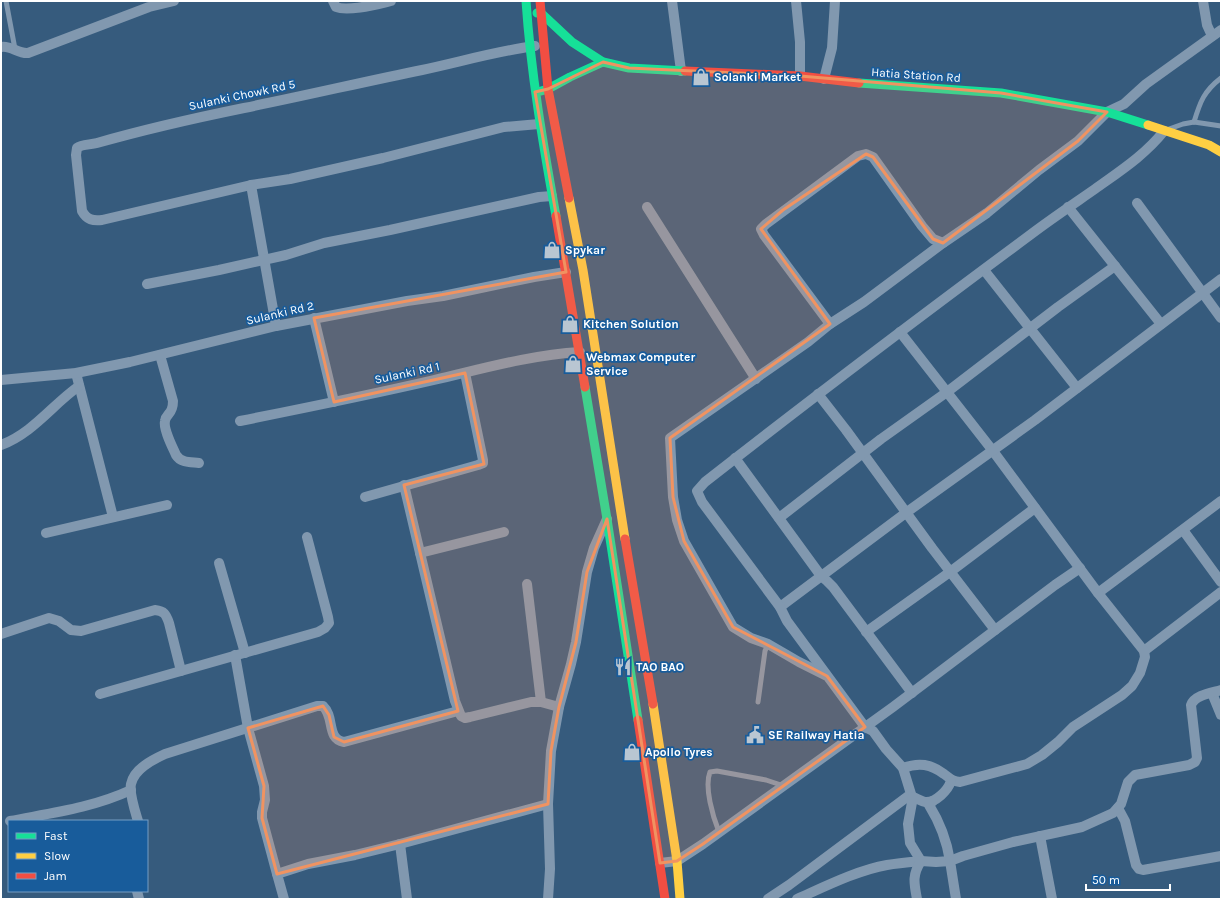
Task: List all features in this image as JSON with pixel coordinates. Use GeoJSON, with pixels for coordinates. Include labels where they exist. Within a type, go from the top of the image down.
{"type":"FeatureCollection","features":[{"type":"Feature","properties":{"kind":"main road"},"geometry":{"type":"LineString","coordinates":[[526,1],[529,47],[539,124],[580,352],[665,899]]}},
{"type":"Feature","properties":{"kind":"main road"},"geometry":{"type":"LineString","coordinates":[[540,1],[548,89],[592,321],[620,508],[644,648],[677,861],[680,899]]}},
{"type":"Feature","properties":{"kind":"main road"},"geometry":{"type":"LineString","coordinates":[[527,13],[541,13]]}},
{"type":"Feature","properties":{"kind":"main road","name":"Hatia Station Rd"},"geometry":{"type":"LineString","coordinates":[[541,13],[572,42],[603,62],[629,68],[800,76],[902,87],[957,89],[1001,93],[1107,112],[1209,144],[1221,152]]}},
{"type":"Feature","properties":{"kind":"main road"},"geometry":{"type":"LineString","coordinates":[[535,92],[548,89],[603,62]]}},
{"type":"Feature","properties":{"kind":"street"},"geometry":{"type":"LineString","coordinates":[[1,47],[8,47],[20,52],[28,53],[150,8],[174,1]]}},
{"type":"Feature","properties":{"kind":"street"},"geometry":{"type":"LineString","coordinates":[[333,1],[336,7],[354,8],[391,1]]}},
{"type":"Feature","properties":{"kind":"street"},"geometry":{"type":"LineString","coordinates":[[672,1],[681,71]]}},
{"type":"Feature","properties":{"kind":"street"},"geometry":{"type":"LineString","coordinates":[[796,1],[800,42],[800,76]]}},
{"type":"Feature","properties":{"kind":"street"},"geometry":{"type":"LineString","coordinates":[[1203,1],[1207,25],[1212,36]]}},
{"type":"Feature","properties":{"kind":"street"},"geometry":{"type":"LineString","coordinates":[[824,79],[832,48],[837,2]]}},
{"type":"Feature","properties":{"kind":"street"},"geometry":{"type":"LineString","coordinates":[[827,676],[768,644],[751,638],[733,627],[684,541],[677,520],[673,497],[670,438],[756,379],[808,342],[830,324],[864,302],[943,243],[987,213],[1039,170],[1078,141],[1107,112],[1124,104],[1146,84],[1221,30]]}},
{"type":"Feature","properties":{"kind":"street","name":"Sulanki Chowk Rd 5"},"geometry":{"type":"LineString","coordinates":[[251,185],[102,220],[94,220],[84,216],[82,211],[76,155],[77,148],[80,146],[95,144],[129,134],[209,115],[280,101],[472,58],[543,45]]}},
{"type":"Feature","properties":{"kind":"street"},"geometry":{"type":"LineString","coordinates":[[276,326],[251,185],[290,179],[383,158],[504,126],[539,124]]}},
{"type":"Feature","properties":{"kind":"street"},"geometry":{"type":"LineString","coordinates":[[921,861],[910,843],[908,824],[912,795],[903,768],[886,749],[873,731],[865,727],[827,676],[787,621],[780,607],[702,502],[697,491],[705,482],[955,290],[1134,160],[1156,141],[1164,131]]}},
{"type":"Feature","properties":{"kind":"street"},"geometry":{"type":"LineString","coordinates":[[830,324],[817,304],[761,229],[812,189],[858,156],[866,154],[873,157],[922,226],[933,238],[943,243]]}},
{"type":"Feature","properties":{"kind":"street"},"geometry":{"type":"LineString","coordinates":[[147,284],[264,260],[324,243],[539,197],[552,196]]}},
{"type":"Feature","properties":{"kind":"street"},"geometry":{"type":"LineString","coordinates":[[1137,203],[1221,318]]}},
{"type":"Feature","properties":{"kind":"street"},"geometry":{"type":"LineString","coordinates":[[647,207],[756,379]]}},
{"type":"Feature","properties":{"kind":"street"},"geometry":{"type":"LineString","coordinates":[[1068,207],[1161,324]]}},
{"type":"Feature","properties":{"kind":"street"},"geometry":{"type":"LineString","coordinates":[[779,518],[863,453],[1115,266]]}},
{"type":"Feature","properties":{"kind":"street"},"geometry":{"type":"LineString","coordinates":[[984,270],[1077,388]]}},
{"type":"Feature","properties":{"kind":"street","name":"Sulanki Rd 2"},"geometry":{"type":"LineString","coordinates":[[1,380],[76,373],[160,355],[314,318],[443,296],[534,277],[566,272]]}},
{"type":"Feature","properties":{"kind":"street"},"geometry":{"type":"LineString","coordinates":[[780,607],[907,512],[993,451],[1221,279]]}},
{"type":"Feature","properties":{"kind":"street"},"geometry":{"type":"LineString","coordinates":[[314,318],[334,402]]}},
{"type":"Feature","properties":{"kind":"street"},"geometry":{"type":"LineString","coordinates":[[900,332],[993,451],[1098,593],[1144,651],[1145,657],[1140,673],[1132,686],[1122,695],[1073,727],[1058,742],[1026,764],[960,782],[952,781],[935,767],[925,764],[913,764],[903,768]]}},
{"type":"Feature","properties":{"kind":"street","name":"Sulanki Rd 1"},"geometry":{"type":"LineString","coordinates":[[240,420],[334,402],[500,364],[580,352]]}},
{"type":"Feature","properties":{"kind":"street"},"geometry":{"type":"LineString","coordinates":[[160,355],[173,401],[173,408],[164,420],[164,426],[178,459],[182,461],[199,463]]}},
{"type":"Feature","properties":{"kind":"street"},"geometry":{"type":"LineString","coordinates":[[76,373],[113,517]]}},
{"type":"Feature","properties":{"kind":"street"},"geometry":{"type":"LineString","coordinates":[[365,497],[482,463],[484,460],[465,373]]}},
{"type":"Feature","properties":{"kind":"street"},"geometry":{"type":"LineString","coordinates":[[1,445],[31,429],[65,396],[79,386]]}},
{"type":"Feature","properties":{"kind":"street"},"geometry":{"type":"LineString","coordinates":[[818,394],[995,630]]}},
{"type":"Feature","properties":{"kind":"street"},"geometry":{"type":"LineString","coordinates":[[736,458],[821,576],[828,581],[912,693]]}},
{"type":"Feature","properties":{"kind":"street"},"geometry":{"type":"LineString","coordinates":[[404,485],[460,716],[470,718],[521,704],[541,702],[559,707]]}},
{"type":"Feature","properties":{"kind":"street"},"geometry":{"type":"LineString","coordinates":[[1098,593],[1221,501]]}},
{"type":"Feature","properties":{"kind":"street"},"geometry":{"type":"LineString","coordinates":[[46,533],[167,505]]}},
{"type":"Feature","properties":{"kind":"street"},"geometry":{"type":"LineString","coordinates":[[866,632],[950,572],[1035,508]]}},
{"type":"Feature","properties":{"kind":"street"},"geometry":{"type":"LineString","coordinates":[[548,899],[550,869],[548,804],[550,751],[559,707],[576,642],[587,572],[594,548],[607,519]]}},
{"type":"Feature","properties":{"kind":"street"},"geometry":{"type":"LineString","coordinates":[[1183,530],[1221,582]]}},
{"type":"Feature","properties":{"kind":"street"},"geometry":{"type":"LineString","coordinates":[[420,553],[504,532]]}},
{"type":"Feature","properties":{"kind":"street"},"geometry":{"type":"LineString","coordinates":[[100,694],[318,632],[325,628],[329,623],[308,537]]}},
{"type":"Feature","properties":{"kind":"street"},"geometry":{"type":"LineString","coordinates":[[219,563],[240,654],[248,728],[264,786],[265,800],[262,818],[284,899]]}},
{"type":"Feature","properties":{"kind":"street"},"geometry":{"type":"LineString","coordinates":[[660,864],[677,861],[704,844],[912,693],[1055,585],[1080,568]]}},
{"type":"Feature","properties":{"kind":"street"},"geometry":{"type":"LineString","coordinates":[[527,584],[541,702]]}},
{"type":"Feature","properties":{"kind":"street"},"geometry":{"type":"LineString","coordinates":[[1144,651],[1221,592]]}},
{"type":"Feature","properties":{"kind":"street"},"geometry":{"type":"LineString","coordinates":[[1,634],[49,618],[59,621],[71,630],[80,631],[156,610],[162,611],[167,615],[182,671]]}},
{"type":"Feature","properties":{"kind":"street"},"geometry":{"type":"LineString","coordinates":[[797,899],[841,880],[887,865],[921,861],[950,861],[963,856],[1040,836],[1082,827],[1113,813],[1118,808],[1121,804],[1128,782],[1134,775],[1189,765],[1195,762],[1197,758],[1191,706],[1193,701],[1216,692],[1221,715]]}},
{"type":"Feature","properties":{"kind":"street"},"geometry":{"type":"LineString","coordinates":[[138,820],[130,790],[131,784],[135,775],[148,763],[165,754],[317,706],[323,706],[327,710],[334,737],[339,741],[344,742],[458,711]]}},
{"type":"Feature","properties":{"kind":"street"},"geometry":{"type":"LineString","coordinates":[[952,781],[949,787],[929,805],[936,817],[944,838],[950,861],[956,899]]}},
{"type":"Feature","properties":{"kind":"street"},"geometry":{"type":"LineString","coordinates":[[14,820],[85,806],[103,801],[130,790]]}},
{"type":"Feature","properties":{"kind":"street"},"geometry":{"type":"LineString","coordinates":[[912,795],[924,802],[933,801]]}},
{"type":"Feature","properties":{"kind":"street"},"geometry":{"type":"LineString","coordinates":[[768,899],[912,795]]}},
{"type":"Feature","properties":{"kind":"street"},"geometry":{"type":"LineString","coordinates":[[277,874],[308,864],[400,844],[548,804]]}},
{"type":"Feature","properties":{"kind":"street"},"geometry":{"type":"LineString","coordinates":[[1118,808],[1125,821],[1136,866],[1139,869],[1143,870],[1221,856]]}},
{"type":"Feature","properties":{"kind":"street"},"geometry":{"type":"LineString","coordinates":[[1040,836],[1052,899]]}},
{"type":"Feature","properties":{"kind":"street"},"geometry":{"type":"LineString","coordinates":[[400,844],[407,899]]}},
{"type":"Feature","properties":{"kind":"street"},"geometry":{"type":"LineString","coordinates":[[917,899],[914,880],[915,870],[921,861]]}},
{"type":"Feature","properties":{"kind":"lane"},"geometry":{"type":"LineString","coordinates":[[6,1],[15,50]]}},
{"type":"Feature","properties":{"kind":"lane"},"geometry":{"type":"LineString","coordinates":[[1194,122],[1202,98],[1221,78]]}},
{"type":"Feature","properties":{"kind":"lane"},"geometry":{"type":"LineString","coordinates":[[1164,131],[1183,124],[1194,122],[1221,126]]}},
{"type":"Feature","properties":{"kind":"lane"},"geometry":{"type":"LineString","coordinates":[[758,702],[765,651],[768,644]]}},
{"type":"Feature","properties":{"kind":"lane"},"geometry":{"type":"LineString","coordinates":[[719,832],[712,808],[707,779],[710,772],[717,771],[766,780],[784,786]]}},
{"type":"Feature","properties":{"kind":"highlighted area"},"geometry":{"type":"Polygon","coordinates":[[[603,62],[629,68],[800,76],[1001,93],[1107,112],[1078,141],[943,243],[933,239],[873,157],[866,154],[783,210],[761,229],[830,324],[670,438],[673,497],[684,541],[733,627],[827,676],[865,727],[703,844],[677,861],[660,863],[607,519],[587,572],[576,642],[559,707],[551,751],[548,804],[277,874],[262,818],[264,786],[248,728],[323,706],[329,715],[334,737],[344,742],[458,711],[404,485],[484,464],[465,373],[334,402],[314,318],[566,272],[535,92],[548,89],[603,62]]]}},
{"type":"Feature","properties":{"kind":"traffic: fast"},"geometry":{"type":"LineString","coordinates":[[526,1],[534,82],[556,216]]}},
{"type":"Feature","properties":{"kind":"traffic: fast"},"geometry":{"type":"LineString","coordinates":[[537,13],[541,13],[572,42],[603,62],[629,68],[685,71]]}},
{"type":"Feature","properties":{"kind":"traffic: fast"},"geometry":{"type":"LineString","coordinates":[[541,91],[603,62]]}},
{"type":"Feature","properties":{"kind":"traffic: fast"},"geometry":{"type":"LineString","coordinates":[[859,83],[1001,93],[1107,112],[1148,125]]}},
{"type":"Feature","properties":{"kind":"traffic: fast"},"geometry":{"type":"LineString","coordinates":[[585,387],[638,720]]}},
{"type":"Feature","properties":{"kind":"traffic: slow"},"geometry":{"type":"LineString","coordinates":[[1148,125],[1209,145],[1221,152]]}},
{"type":"Feature","properties":{"kind":"traffic: slow"},"geometry":{"type":"LineString","coordinates":[[569,198],[583,270],[625,539]]}},
{"type":"Feature","properties":{"kind":"traffic: slow"},"geometry":{"type":"LineString","coordinates":[[653,704],[677,861],[680,899]]}},
{"type":"Feature","properties":{"kind":"traffic: jam"},"geometry":{"type":"LineString","coordinates":[[540,1],[548,89],[569,198]]}},
{"type":"Feature","properties":{"kind":"traffic: jam"},"geometry":{"type":"LineString","coordinates":[[685,71],[800,76],[859,83]]}},
{"type":"Feature","properties":{"kind":"traffic: jam"},"geometry":{"type":"LineString","coordinates":[[556,216],[585,387]]}},
{"type":"Feature","properties":{"kind":"traffic: jam"},"geometry":{"type":"LineString","coordinates":[[625,539],[653,704]]}},
{"type":"Feature","properties":{"kind":"traffic: jam"},"geometry":{"type":"LineString","coordinates":[[638,720],[665,899]]}},
{"type":"Feature","properties":{"kind":"place","name":"Solanki Market"},"geometry":{"type":"Point","coordinates":[701,77]}},
{"type":"Feature","properties":{"kind":"place","name":"Spykar"},"geometry":{"type":"Point","coordinates":[552,250]}},
{"type":"Feature","properties":{"kind":"place","name":"Kitchen Solution"},"geometry":{"type":"Point","coordinates":[570,324]}},
{"type":"Feature","properties":{"kind":"place","name":"Webmax Computer Service"},"geometry":{"type":"Point","coordinates":[573,364]}},
{"type":"Feature","properties":{"kind":"place","name":"TAO BAO"},"geometry":{"type":"Point","coordinates":[623,667]}},
{"type":"Feature","properties":{"kind":"place","name":"SE Railway Hatia"},"geometry":{"type":"Point","coordinates":[755,735]}},
{"type":"Feature","properties":{"kind":"place","name":"Apollo Tyres"},"geometry":{"type":"Point","coordinates":[632,752]}}]}
